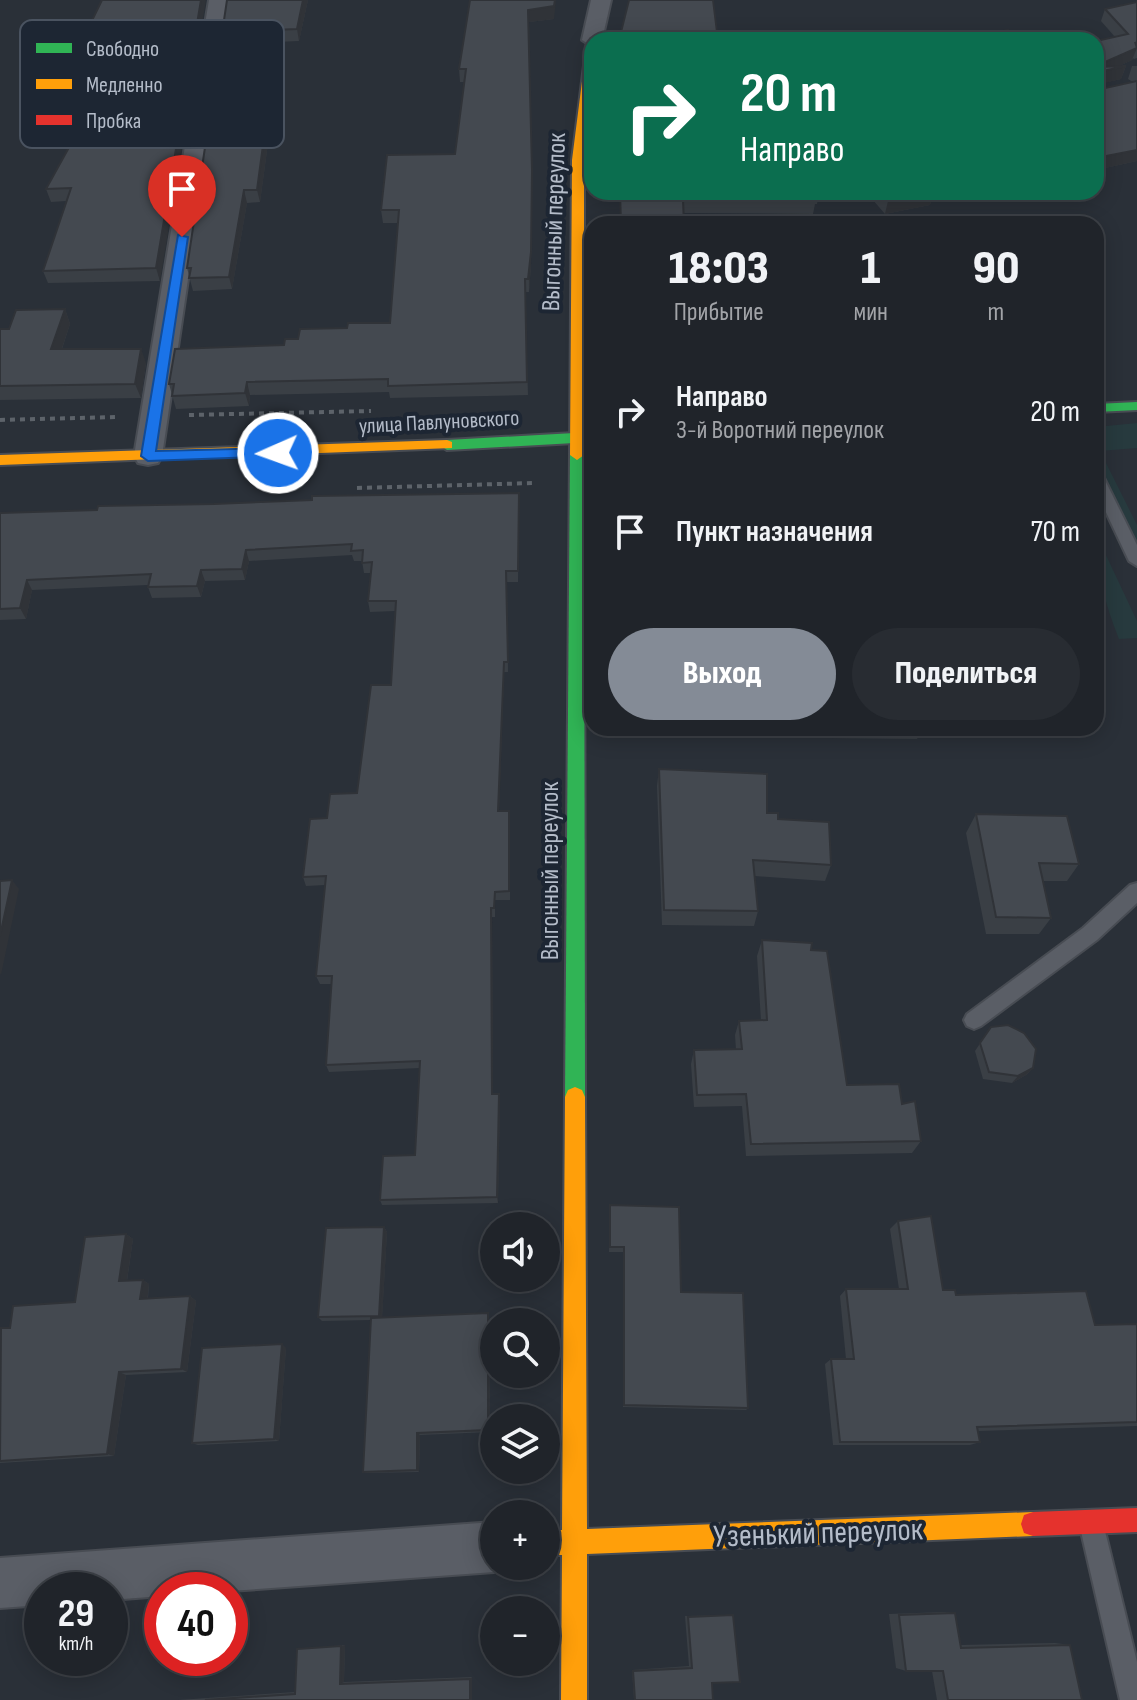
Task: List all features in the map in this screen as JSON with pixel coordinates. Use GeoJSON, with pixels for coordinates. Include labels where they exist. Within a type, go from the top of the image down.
{"type":"FeatureCollection","features":[{"type":"Feature","properties":{"kind":"street"},"geometry":{"type":"LineString","coordinates":[[216,20],[219,0]]}},
{"type":"Feature","properties":{"kind":"street","name":"Выгонный переулок"},"geometry":{"type":"LineString","coordinates":[[594,32],[601,0]]}},
{"type":"Feature","properties":{"kind":"street"},"geometry":{"type":"LineString","coordinates":[[148,456],[196,148]]}},
{"type":"Feature","properties":{"kind":"street"},"geometry":{"type":"LineString","coordinates":[[1104,408],[1137,406]]}},
{"type":"Feature","properties":{"kind":"street","name":"Выгонный переулок"},"geometry":{"type":"LineString","coordinates":[[574,1700],[584,438]]}},
{"type":"Feature","properties":{"kind":"street","name":"улица Павлуновского"},"geometry":{"type":"LineString","coordinates":[[0,460],[334,451],[584,438]]}},
{"type":"Feature","properties":{"kind":"street","name":"Узенький переулок"},"geometry":{"type":"LineString","coordinates":[[560,1542],[1137,1520]]}},
{"type":"Feature","properties":{"kind":"street"},"geometry":{"type":"LineString","coordinates":[[0,1583],[480,1548]]}},
{"type":"Feature","properties":{"kind":"lane"},"geometry":{"type":"LineString","coordinates":[[1104,493],[1137,561]]}},
{"type":"Feature","properties":{"kind":"lane"},"geometry":{"type":"LineString","coordinates":[[974,1020],[1090,934],[1137,891]]}},
{"type":"Feature","properties":{"kind":"lane"},"geometry":{"type":"LineString","coordinates":[[1091,1522],[1133,1700]]}},
{"type":"Feature","properties":{"kind":"path"},"geometry":{"type":"LineString","coordinates":[[0,420],[372,411]]}},
{"type":"Feature","properties":{"kind":"green space"},"geometry":{"type":"Polygon","coordinates":[[[1137,423],[1137,448],[1104,451],[1104,426],[1137,423]]]}},
{"type":"Feature","properties":{"kind":"green space"},"geometry":{"type":"Polygon","coordinates":[[[1104,459],[1137,525],[1137,544],[1104,477],[1104,459]]]}},
{"type":"Feature","properties":{"kind":"green space"},"geometry":{"type":"Polygon","coordinates":[[[1104,551],[1137,621],[1137,638],[1119,639],[1104,594],[1104,551]]]}},
{"type":"Feature","properties":{"kind":"building"},"geometry":{"type":"Polygon","coordinates":[[[102,0],[201,0],[198,20],[92,20],[102,0]]]}},
{"type":"Feature","properties":{"kind":"building"},"geometry":{"type":"Polygon","coordinates":[[[227,0],[303,0],[297,29],[284,30],[284,20],[224,20],[227,0]]]}},
{"type":"Feature","properties":{"kind":"building"},"geometry":{"type":"Polygon","coordinates":[[[470,0],[555,0],[554,6],[528,10],[532,170],[531,252],[528,279],[525,279],[527,382],[388,386],[388,379],[247,382],[245,393],[172,396],[174,384],[169,384],[175,349],[284,345],[285,339],[298,339],[300,329],[347,328],[348,323],[390,323],[399,210],[381,210],[387,155],[455,154],[466,69],[459,69],[470,0]]]}},
{"type":"Feature","properties":{"kind":"building"},"geometry":{"type":"Polygon","coordinates":[[[629,0],[713,0],[717,32],[621,32],[629,0]]]}},
{"type":"Feature","properties":{"kind":"building"},"geometry":{"type":"Polygon","coordinates":[[[1137,2],[1137,48],[1104,62],[1104,39],[1128,34],[1105,9],[1137,2]]]}},
{"type":"Feature","properties":{"kind":"building"},"geometry":{"type":"Polygon","coordinates":[[[1126,66],[1104,71],[1104,67],[1126,66]]]}},
{"type":"Feature","properties":{"kind":"building"},"geometry":{"type":"Polygon","coordinates":[[[1137,81],[1137,150],[1104,156],[1104,88],[1137,81]]]}},
{"type":"Feature","properties":{"kind":"building"},"geometry":{"type":"Polygon","coordinates":[[[69,148],[176,148],[156,268],[43,271],[71,188],[46,189],[69,148]]]}},
{"type":"Feature","properties":{"kind":"building"},"geometry":{"type":"Polygon","coordinates":[[[205,148],[263,148],[257,190],[244,190],[229,277],[189,278],[191,268],[187,268],[205,148]]]}},
{"type":"Feature","properties":{"kind":"building"},"geometry":{"type":"Polygon","coordinates":[[[620,200],[683,200],[684,216],[621,216],[620,200]]]}},
{"type":"Feature","properties":{"kind":"building"},"geometry":{"type":"Polygon","coordinates":[[[683,200],[815,200],[815,201],[683,200]]]}},
{"type":"Feature","properties":{"kind":"building"},"geometry":{"type":"Polygon","coordinates":[[[65,309],[51,349],[141,349],[135,384],[0,386],[0,329],[9,329],[16,310],[65,309]]]}},
{"type":"Feature","properties":{"kind":"building"},"geometry":{"type":"Polygon","coordinates":[[[519,493],[518,571],[506,571],[508,662],[504,662],[498,811],[509,811],[509,891],[495,892],[494,908],[491,908],[492,1094],[499,1094],[497,1197],[380,1200],[383,1156],[415,1155],[420,1061],[326,1065],[332,976],[316,976],[326,876],[303,877],[310,819],[327,818],[330,794],[357,793],[371,685],[391,685],[396,601],[368,601],[372,562],[362,563],[363,550],[351,551],[352,544],[246,550],[242,569],[201,570],[197,586],[148,587],[151,574],[27,580],[20,608],[0,609],[0,513],[97,510],[98,506],[312,500],[312,496],[519,493]]]}},
{"type":"Feature","properties":{"kind":"building"},"geometry":{"type":"Polygon","coordinates":[[[659,769],[767,774],[767,813],[778,813],[778,819],[829,822],[831,865],[753,860],[758,911],[664,910],[659,769]]]}},
{"type":"Feature","properties":{"kind":"building"},"geometry":{"type":"Polygon","coordinates":[[[976,814],[1067,816],[1079,864],[1039,863],[1051,918],[996,917],[976,814]]]}},
{"type":"Feature","properties":{"kind":"building"},"geometry":{"type":"Polygon","coordinates":[[[12,880],[0,936],[0,881],[12,880]]]}},
{"type":"Feature","properties":{"kind":"building"},"geometry":{"type":"Polygon","coordinates":[[[762,940],[812,943],[811,950],[827,951],[847,1085],[899,1084],[902,1104],[915,1101],[921,1141],[751,1144],[746,1094],[697,1095],[694,1050],[742,1049],[739,1021],[767,1020],[762,940]]]}},
{"type":"Feature","properties":{"kind":"building"},"geometry":{"type":"Polygon","coordinates":[[[1008,1025],[1024,1033],[1036,1049],[1033,1068],[1018,1076],[989,1072],[980,1043],[991,1027],[1008,1025]]]}},
{"type":"Feature","properties":{"kind":"building"},"geometry":{"type":"Polygon","coordinates":[[[610,1205],[679,1207],[681,1292],[743,1293],[748,1408],[624,1405],[624,1247],[610,1247],[610,1205]]]}},
{"type":"Feature","properties":{"kind":"building"},"geometry":{"type":"Polygon","coordinates":[[[931,1216],[943,1290],[955,1290],[956,1295],[1086,1291],[1095,1325],[1137,1324],[1137,1422],[977,1427],[980,1442],[840,1442],[831,1359],[854,1359],[846,1289],[908,1289],[898,1221],[931,1216]]]}},
{"type":"Feature","properties":{"kind":"building"},"geometry":{"type":"Polygon","coordinates":[[[384,1227],[379,1316],[318,1317],[326,1228],[384,1227]]]}},
{"type":"Feature","properties":{"kind":"building"},"geometry":{"type":"Polygon","coordinates":[[[126,1234],[119,1281],[143,1280],[140,1299],[190,1296],[181,1369],[119,1372],[107,1454],[0,1461],[1,1328],[10,1328],[13,1306],[75,1302],[85,1237],[126,1234]]]}},
{"type":"Feature","properties":{"kind":"building"},"geometry":{"type":"Polygon","coordinates":[[[480,1313],[480,1388],[488,1388],[488,1404],[480,1404],[480,1430],[417,1433],[417,1470],[363,1472],[371,1318],[480,1313]]]}},
{"type":"Feature","properties":{"kind":"building"},"geometry":{"type":"Polygon","coordinates":[[[282,1344],[274,1439],[192,1443],[202,1348],[282,1344]]]}},
{"type":"Feature","properties":{"kind":"building"},"geometry":{"type":"Polygon","coordinates":[[[955,1613],[961,1648],[1070,1645],[1082,1700],[948,1700],[943,1671],[906,1671],[899,1615],[955,1613]]]}},
{"type":"Feature","properties":{"kind":"building"},"geometry":{"type":"Polygon","coordinates":[[[733,1615],[740,1682],[712,1683],[713,1700],[635,1700],[633,1671],[692,1668],[688,1617],[733,1615]]]}},
{"type":"Feature","properties":{"kind":"building"},"geometry":{"type":"Polygon","coordinates":[[[341,1646],[340,1684],[470,1679],[470,1700],[205,1700],[295,1694],[297,1649],[341,1646]]]}},
{"type":"Feature","properties":{"kind":"traffic: fast"},"geometry":{"type":"LineString","coordinates":[[1104,408],[1137,406]]}},
{"type":"Feature","properties":{"kind":"traffic: fast"},"geometry":{"type":"LineString","coordinates":[[447,445],[584,437]]}},
{"type":"Feature","properties":{"kind":"traffic: fast"},"geometry":{"type":"LineString","coordinates":[[575,1097],[577,455]]}},
{"type":"Feature","properties":{"kind":"traffic: slow"},"geometry":{"type":"LineString","coordinates":[[577,455],[578,160],[584,109]]}},
{"type":"Feature","properties":{"kind":"traffic: slow"},"geometry":{"type":"LineString","coordinates":[[0,460],[447,445]]}},
{"type":"Feature","properties":{"kind":"traffic: slow"},"geometry":{"type":"LineString","coordinates":[[574,1700],[575,1097]]}},
{"type":"Feature","properties":{"kind":"traffic: slow"},"geometry":{"type":"LineString","coordinates":[[560,1543],[1033,1524]]}},
{"type":"Feature","properties":{"kind":"traffic: jam"},"geometry":{"type":"LineString","coordinates":[[1033,1524],[1137,1520]]}},
{"type":"Feature","properties":{"kind":"route"},"geometry":{"type":"LineString","coordinates":[[182,237],[148,456],[278,453]]}}]}
